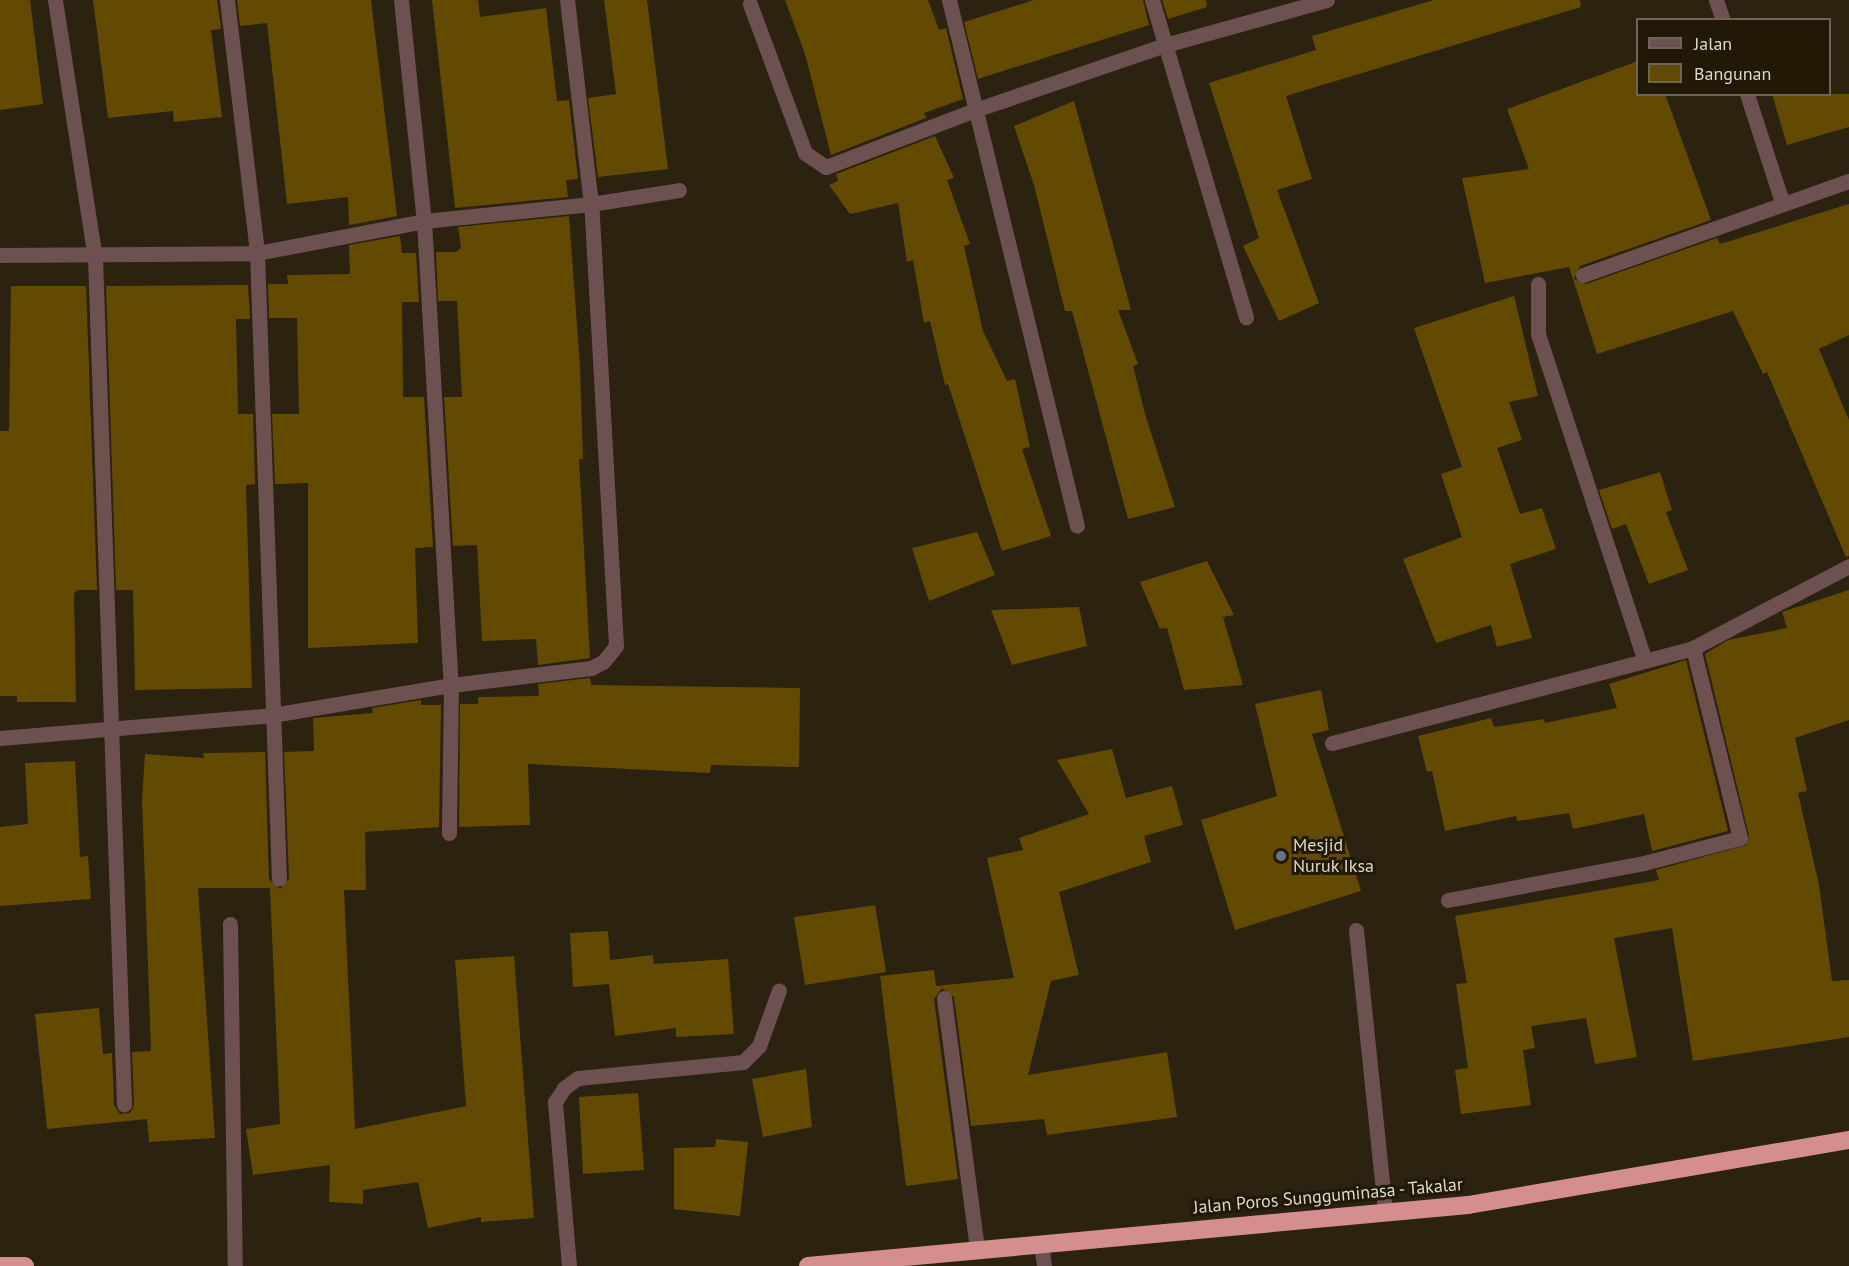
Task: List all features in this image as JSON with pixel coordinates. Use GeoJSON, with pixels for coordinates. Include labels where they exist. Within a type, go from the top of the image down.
{"type":"FeatureCollection","features":[{"type":"Feature","properties":{"kind":"highway","name":"Jalan Poros Sungguminasa - Takalar"},"geometry":{"type":"LineString","coordinates":[[808,1266],[1468,1205],[1849,1140]]}},
{"type":"Feature","properties":{"kind":"highway"},"geometry":{"type":"LineString","coordinates":[[0,1266],[25,1266]]}},
{"type":"Feature","properties":{"kind":"street"},"geometry":{"type":"LineString","coordinates":[[56,0],[95,257],[124,1105]]}},
{"type":"Feature","properties":{"kind":"street"},"geometry":{"type":"LineString","coordinates":[[227,0],[257,253],[279,879]]}},
{"type":"Feature","properties":{"kind":"street"},"geometry":{"type":"LineString","coordinates":[[401,0],[424,221],[451,685],[449,833]]}},
{"type":"Feature","properties":{"kind":"street"},"geometry":{"type":"LineString","coordinates":[[0,738],[110,731],[272,715],[451,685],[591,668],[603,662],[616,646],[591,204],[567,0]]}},
{"type":"Feature","properties":{"kind":"street"},"geometry":{"type":"LineString","coordinates":[[949,0],[978,109],[1077,525]]}},
{"type":"Feature","properties":{"kind":"street"},"geometry":{"type":"LineString","coordinates":[[1152,0],[1246,317]]}},
{"type":"Feature","properties":{"kind":"street"},"geometry":{"type":"LineString","coordinates":[[750,4],[805,153],[816,164],[826,167],[978,109],[1165,45],[1327,0]]}},
{"type":"Feature","properties":{"kind":"street"},"geometry":{"type":"LineString","coordinates":[[1716,0],[1722,18]]}},
{"type":"Feature","properties":{"kind":"street"},"geometry":{"type":"LineString","coordinates":[[1748,96],[1782,202]]}},
{"type":"Feature","properties":{"kind":"street"},"geometry":{"type":"LineString","coordinates":[[1583,276],[1782,202],[1849,181]]}},
{"type":"Feature","properties":{"kind":"street"},"geometry":{"type":"LineString","coordinates":[[0,255],[95,257],[257,253],[424,221],[591,204],[679,190]]}},
{"type":"Feature","properties":{"kind":"street"},"geometry":{"type":"LineString","coordinates":[[1538,284],[1538,334],[1644,658]]}},
{"type":"Feature","properties":{"kind":"street"},"geometry":{"type":"LineString","coordinates":[[1332,743],[1578,680],[1644,658],[1693,648],[1849,566]]}},
{"type":"Feature","properties":{"kind":"street"},"geometry":{"type":"LineString","coordinates":[[1448,900],[1634,866],[1740,838],[1693,648]]}},
{"type":"Feature","properties":{"kind":"street"},"geometry":{"type":"LineString","coordinates":[[230,924],[235,1266]]}},
{"type":"Feature","properties":{"kind":"street"},"geometry":{"type":"LineString","coordinates":[[1356,930],[1385,1212]]}},
{"type":"Feature","properties":{"kind":"street"},"geometry":{"type":"LineString","coordinates":[[569,1266],[555,1102],[564,1088],[578,1078],[743,1062],[759,1046],[779,990]]}},
{"type":"Feature","properties":{"kind":"street"},"geometry":{"type":"LineString","coordinates":[[944,998],[977,1250]]}},
{"type":"Feature","properties":{"kind":"street"},"geometry":{"type":"LineString","coordinates":[[1041,1244],[1044,1266]]}},
{"type":"Feature","properties":{"kind":"building"},"geometry":{"type":"Polygon","coordinates":[[[0,0],[30,0],[43,104],[0,110],[0,0]]]}},
{"type":"Feature","properties":{"kind":"building"},"geometry":{"type":"Polygon","coordinates":[[[93,0],[217,0],[221,29],[211,30],[222,117],[174,122],[173,111],[108,118],[93,0]]]}},
{"type":"Feature","properties":{"kind":"building"},"geometry":{"type":"Polygon","coordinates":[[[237,0],[371,0],[397,216],[349,225],[348,197],[287,204],[267,23],[240,26],[237,0]]]}},
{"type":"Feature","properties":{"kind":"building"},"geometry":{"type":"Polygon","coordinates":[[[432,0],[478,0],[480,17],[546,8],[557,101],[569,100],[578,179],[566,180],[568,197],[455,208],[432,0]]]}},
{"type":"Feature","properties":{"kind":"building"},"geometry":{"type":"Polygon","coordinates":[[[604,0],[647,0],[668,169],[598,177],[588,98],[616,94],[604,0]]]}},
{"type":"Feature","properties":{"kind":"building"},"geometry":{"type":"Polygon","coordinates":[[[785,0],[928,0],[939,30],[946,28],[963,99],[924,113],[926,118],[831,155],[805,54],[785,0]]]}},
{"type":"Feature","properties":{"kind":"building"},"geometry":{"type":"Polygon","coordinates":[[[1034,0],[1143,0],[1149,25],[978,79],[964,22],[1034,0]]]}},
{"type":"Feature","properties":{"kind":"building"},"geometry":{"type":"Polygon","coordinates":[[[1162,0],[1206,0],[1207,7],[1168,19],[1162,0]]]}},
{"type":"Feature","properties":{"kind":"building"},"geometry":{"type":"Polygon","coordinates":[[[1434,0],[1580,0],[1581,7],[1286,96],[1312,179],[1277,190],[1319,303],[1279,321],[1243,246],[1259,238],[1209,83],[1316,50],[1312,36],[1434,0]]]}},
{"type":"Feature","properties":{"kind":"building"},"geometry":{"type":"Polygon","coordinates":[[[1636,62],[1636,96],[1666,96],[1711,220],[1580,266],[1574,279],[1586,284],[1717,238],[1720,244],[1849,204],[1849,335],[1819,349],[1849,420],[1849,556],[1846,557],[1767,372],[1763,374],[1733,311],[1597,354],[1569,267],[1485,283],[1462,178],[1529,169],[1507,109],[1636,62]]]}},
{"type":"Feature","properties":{"kind":"building"},"geometry":{"type":"Polygon","coordinates":[[[1849,94],[1849,127],[1787,145],[1773,96],[1849,94]]]}},
{"type":"Feature","properties":{"kind":"building"},"geometry":{"type":"Polygon","coordinates":[[[1074,101],[1131,310],[1118,310],[1138,364],[1133,366],[1145,414],[1175,507],[1128,519],[1072,311],[1065,311],[1034,185],[1014,126],[1074,101]]]}},
{"type":"Feature","properties":{"kind":"building"},"geometry":{"type":"Polygon","coordinates":[[[935,136],[954,178],[947,180],[970,244],[964,246],[983,331],[1007,381],[1015,379],[1030,447],[1022,449],[1051,536],[1002,551],[948,384],[945,385],[930,321],[924,323],[913,260],[907,262],[898,203],[850,214],[829,185],[838,181],[836,174],[935,136]]]}},
{"type":"Feature","properties":{"kind":"building"},"geometry":{"type":"Polygon","coordinates":[[[569,216],[580,367],[583,459],[579,459],[590,658],[538,665],[536,639],[482,641],[477,545],[453,546],[444,397],[462,397],[457,301],[438,301],[436,252],[456,252],[461,248],[458,227],[569,216]]]}},
{"type":"Feature","properties":{"kind":"building"},"geometry":{"type":"Polygon","coordinates":[[[400,236],[402,253],[416,253],[419,302],[402,302],[403,397],[424,397],[433,547],[415,548],[418,643],[308,648],[308,483],[275,484],[272,414],[299,414],[297,318],[269,318],[268,284],[288,284],[287,275],[350,274],[349,245],[400,236]]]}},
{"type":"Feature","properties":{"kind":"building"},"geometry":{"type":"Polygon","coordinates":[[[248,285],[250,319],[236,319],[238,414],[253,414],[255,484],[246,485],[252,688],[135,690],[133,590],[116,590],[106,286],[248,285]]]}},
{"type":"Feature","properties":{"kind":"building"},"geometry":{"type":"Polygon","coordinates":[[[11,286],[86,286],[97,590],[77,590],[74,594],[76,702],[17,702],[17,696],[0,696],[0,431],[9,431],[11,286]]]}},
{"type":"Feature","properties":{"kind":"building"},"geometry":{"type":"Polygon","coordinates":[[[1514,296],[1538,396],[1509,402],[1522,440],[1497,448],[1520,514],[1542,508],[1556,549],[1510,564],[1532,638],[1497,647],[1491,625],[1436,643],[1403,559],[1462,537],[1441,474],[1462,467],[1414,328],[1514,296]]]}},
{"type":"Feature","properties":{"kind":"building"},"geometry":{"type":"Polygon","coordinates":[[[1660,472],[1672,510],[1666,512],[1688,570],[1649,584],[1626,524],[1612,529],[1599,490],[1660,472]]]}},
{"type":"Feature","properties":{"kind":"building"},"geometry":{"type":"Polygon","coordinates":[[[977,532],[995,575],[929,601],[912,548],[977,532]]]}},
{"type":"Feature","properties":{"kind":"building"},"geometry":{"type":"Polygon","coordinates":[[[1207,561],[1234,615],[1223,617],[1243,685],[1184,690],[1167,628],[1160,629],[1140,582],[1207,561]]]}},
{"type":"Feature","properties":{"kind":"building"},"geometry":{"type":"Polygon","coordinates":[[[1849,590],[1849,720],[1795,738],[1807,791],[1798,793],[1819,885],[1832,981],[1849,980],[1849,1037],[1693,1061],[1672,928],[1614,938],[1637,1057],[1595,1064],[1586,1018],[1531,1026],[1535,1048],[1523,1050],[1531,1105],[1461,1114],[1455,1070],[1468,1068],[1456,984],[1467,983],[1455,916],[1659,880],[1656,870],[1746,845],[1749,836],[1705,654],[1728,640],[1787,628],[1782,612],[1849,590]]]}},
{"type":"Feature","properties":{"kind":"building"},"geometry":{"type":"Polygon","coordinates":[[[1079,607],[1087,646],[1012,665],[991,610],[1079,607]]]}},
{"type":"Feature","properties":{"kind":"building"},"geometry":{"type":"Polygon","coordinates":[[[1686,660],[1728,831],[1652,851],[1644,814],[1573,829],[1569,813],[1517,821],[1516,816],[1445,831],[1432,771],[1427,772],[1418,736],[1491,718],[1494,727],[1544,719],[1545,723],[1617,708],[1609,684],[1686,660]]]}},
{"type":"Feature","properties":{"kind":"building"},"geometry":{"type":"Polygon","coordinates":[[[590,678],[591,685],[800,688],[799,767],[711,765],[710,773],[528,764],[530,825],[459,827],[460,704],[478,704],[478,697],[539,696],[538,684],[590,678]]]}},
{"type":"Feature","properties":{"kind":"building","name":"Mesjid Nuruk Iksa"},"geometry":{"type":"Polygon","coordinates":[[[1321,690],[1329,730],[1312,734],[1361,891],[1235,930],[1201,820],[1277,796],[1255,704],[1321,690]]]}},
{"type":"Feature","properties":{"kind":"building"},"geometry":{"type":"Polygon","coordinates":[[[421,700],[421,705],[441,705],[439,827],[365,832],[366,890],[344,890],[355,1129],[466,1106],[455,960],[514,956],[534,1218],[481,1222],[481,1217],[428,1228],[418,1182],[363,1190],[363,1204],[329,1202],[330,1165],[253,1175],[246,1129],[280,1124],[270,888],[198,888],[215,1138],[149,1142],[147,1119],[47,1129],[35,1014],[99,1008],[103,1054],[112,1053],[114,1105],[120,1114],[130,1113],[134,1105],[132,1052],[151,1051],[142,799],[145,754],[204,758],[203,753],[265,752],[269,879],[280,889],[289,879],[284,752],[314,751],[313,718],[373,713],[372,708],[421,700]]]}},
{"type":"Feature","properties":{"kind":"building"},"geometry":{"type":"Polygon","coordinates":[[[1112,749],[1126,798],[1172,786],[1183,825],[1144,836],[1151,862],[1059,892],[1079,975],[1051,981],[1028,1075],[1167,1052],[1177,1117],[1047,1135],[1044,1119],[971,1126],[954,997],[942,988],[934,999],[958,1179],[906,1186],[880,976],[934,970],[936,986],[1014,978],[987,858],[1023,850],[1019,838],[1089,814],[1057,760],[1112,749]]]}},
{"type":"Feature","properties":{"kind":"building"},"geometry":{"type":"Polygon","coordinates":[[[75,761],[80,857],[88,856],[91,899],[0,906],[0,827],[28,824],[25,763],[75,761]]]}},
{"type":"Feature","properties":{"kind":"building"},"geometry":{"type":"Polygon","coordinates":[[[875,905],[886,972],[805,985],[794,917],[875,905]]]}},
{"type":"Feature","properties":{"kind":"building"},"geometry":{"type":"Polygon","coordinates":[[[608,931],[610,960],[653,955],[654,964],[728,959],[734,1034],[676,1037],[676,1028],[615,1036],[609,984],[573,987],[570,933],[608,931]]]}},
{"type":"Feature","properties":{"kind":"building"},"geometry":{"type":"Polygon","coordinates":[[[806,1069],[812,1127],[763,1137],[752,1079],[806,1069]]]}},
{"type":"Feature","properties":{"kind":"building"},"geometry":{"type":"Polygon","coordinates":[[[638,1093],[644,1170],[583,1174],[579,1097],[638,1093]]]}},
{"type":"Feature","properties":{"kind":"building"},"geometry":{"type":"Polygon","coordinates":[[[716,1139],[748,1142],[740,1216],[674,1209],[674,1148],[715,1147],[716,1139]]]}},
{"type":"Feature","properties":{"kind":"place","name":"Mesjid Nuruk Iksa"},"geometry":{"type":"Point","coordinates":[1281,856]}}]}
